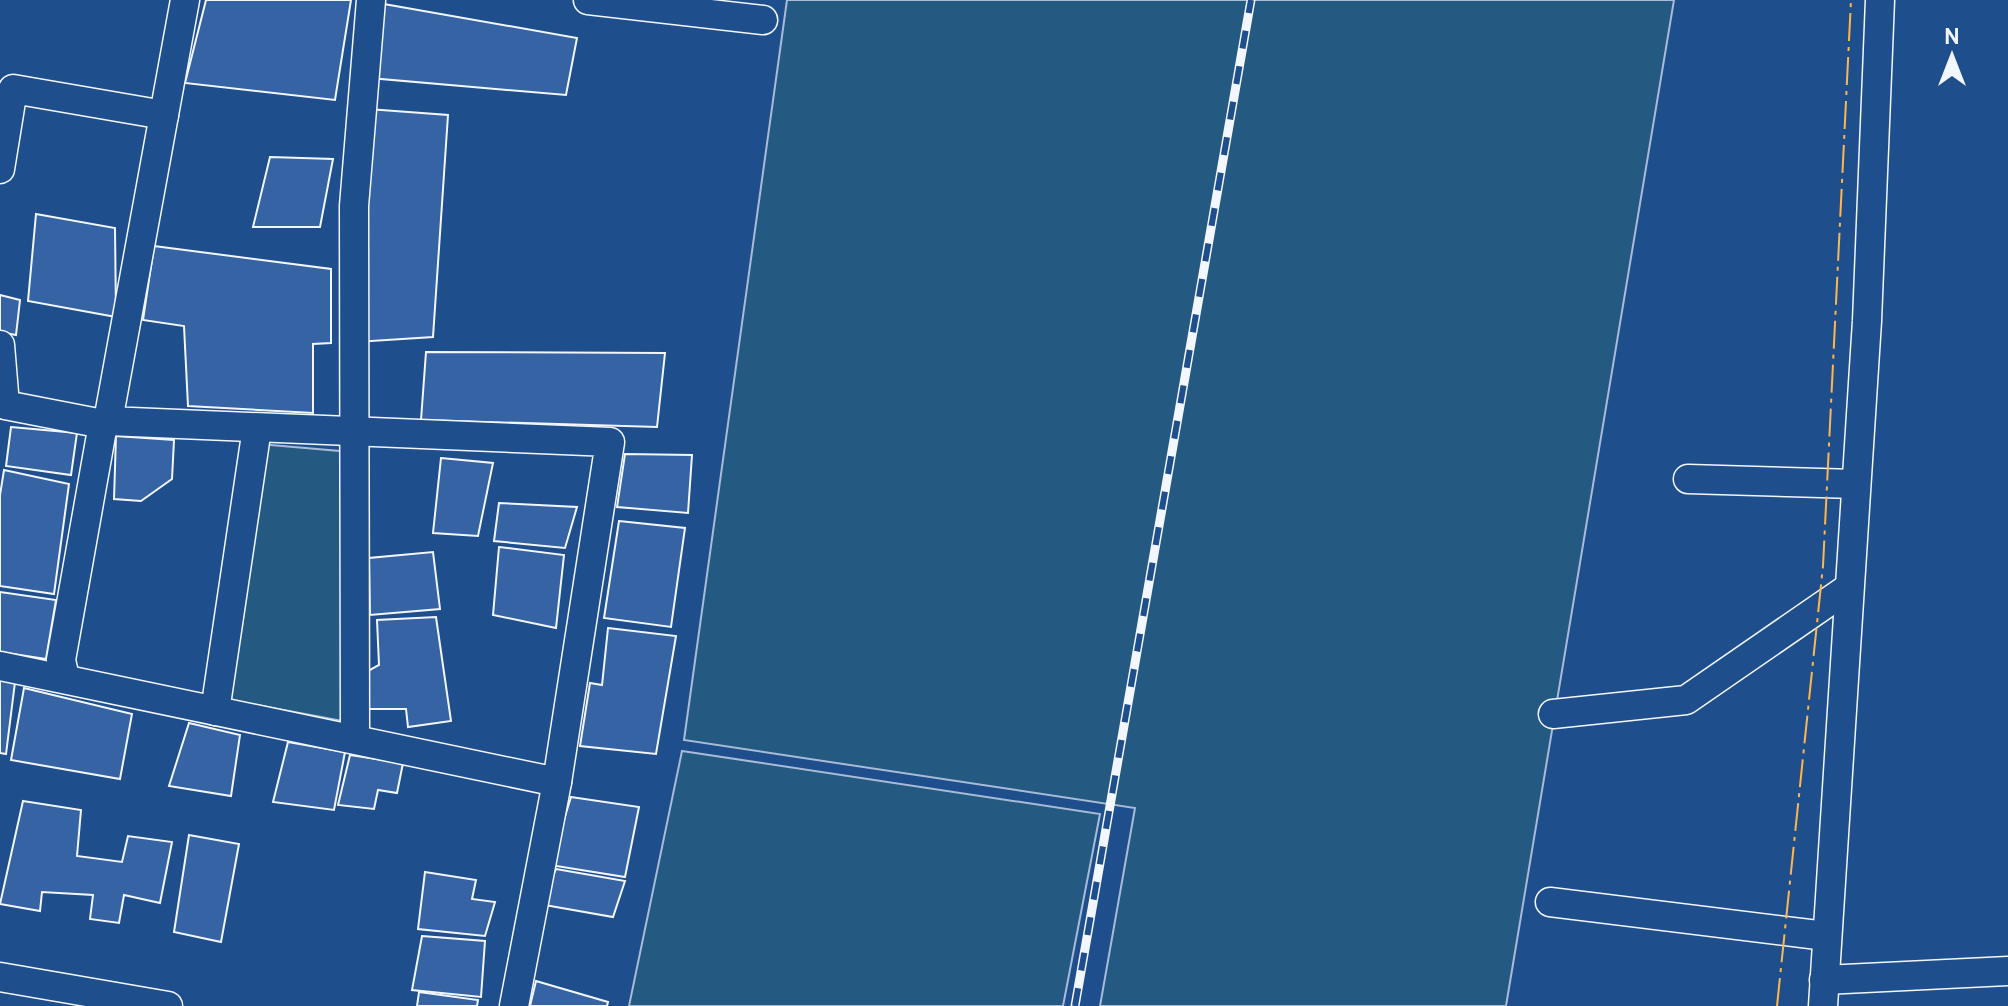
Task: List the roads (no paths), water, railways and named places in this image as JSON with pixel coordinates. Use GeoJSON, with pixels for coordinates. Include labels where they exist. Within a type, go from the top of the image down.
{"type":"FeatureCollection","features":[{"type":"Feature","properties":{"kind":"street"},"geometry":{"type":"LineString","coordinates":[[185,0],[108,421],[610,442],[557,782],[514,1006]]}},
{"type":"Feature","properties":{"kind":"street"},"geometry":{"type":"LineString","coordinates":[[355,737],[354,206],[371,0]]}},
{"type":"Feature","properties":{"kind":"street"},"geometry":{"type":"LineString","coordinates":[[588,0],[763,20],[754,0]]}},
{"type":"Feature","properties":{"kind":"street"},"geometry":{"type":"LineString","coordinates":[[1880,0],[1867,321],[1847,589],[1824,993],[2008,971]]}},
{"type":"Feature","properties":{"kind":"street"},"geometry":{"type":"LineString","coordinates":[[0,169],[13,89],[164,115]]}},
{"type":"Feature","properties":{"kind":"street"},"geometry":{"type":"LineString","coordinates":[[0,345],[5,405],[103,424],[61,660],[65,678]]}},
{"type":"Feature","properties":{"kind":"street"},"geometry":{"type":"LineString","coordinates":[[215,711],[257,428]]}},
{"type":"Feature","properties":{"kind":"street"},"geometry":{"type":"LineString","coordinates":[[1688,479],[1855,484]]}},
{"type":"Feature","properties":{"kind":"street"},"geometry":{"type":"LineString","coordinates":[[1553,714],[1686,700],[1847,589]]}},
{"type":"Feature","properties":{"kind":"street"},"geometry":{"type":"LineString","coordinates":[[0,666],[355,737],[557,782]]}},
{"type":"Feature","properties":{"kind":"street"},"geometry":{"type":"LineString","coordinates":[[1550,902],[1826,936]]}},
{"type":"Feature","properties":{"kind":"street"},"geometry":{"type":"LineString","coordinates":[[0,977],[156,1005]]}},
{"type":"Feature","properties":{"kind":"railway"},"geometry":{"type":"LineString","coordinates":[[1075,1006],[1251,0]]}}]}
